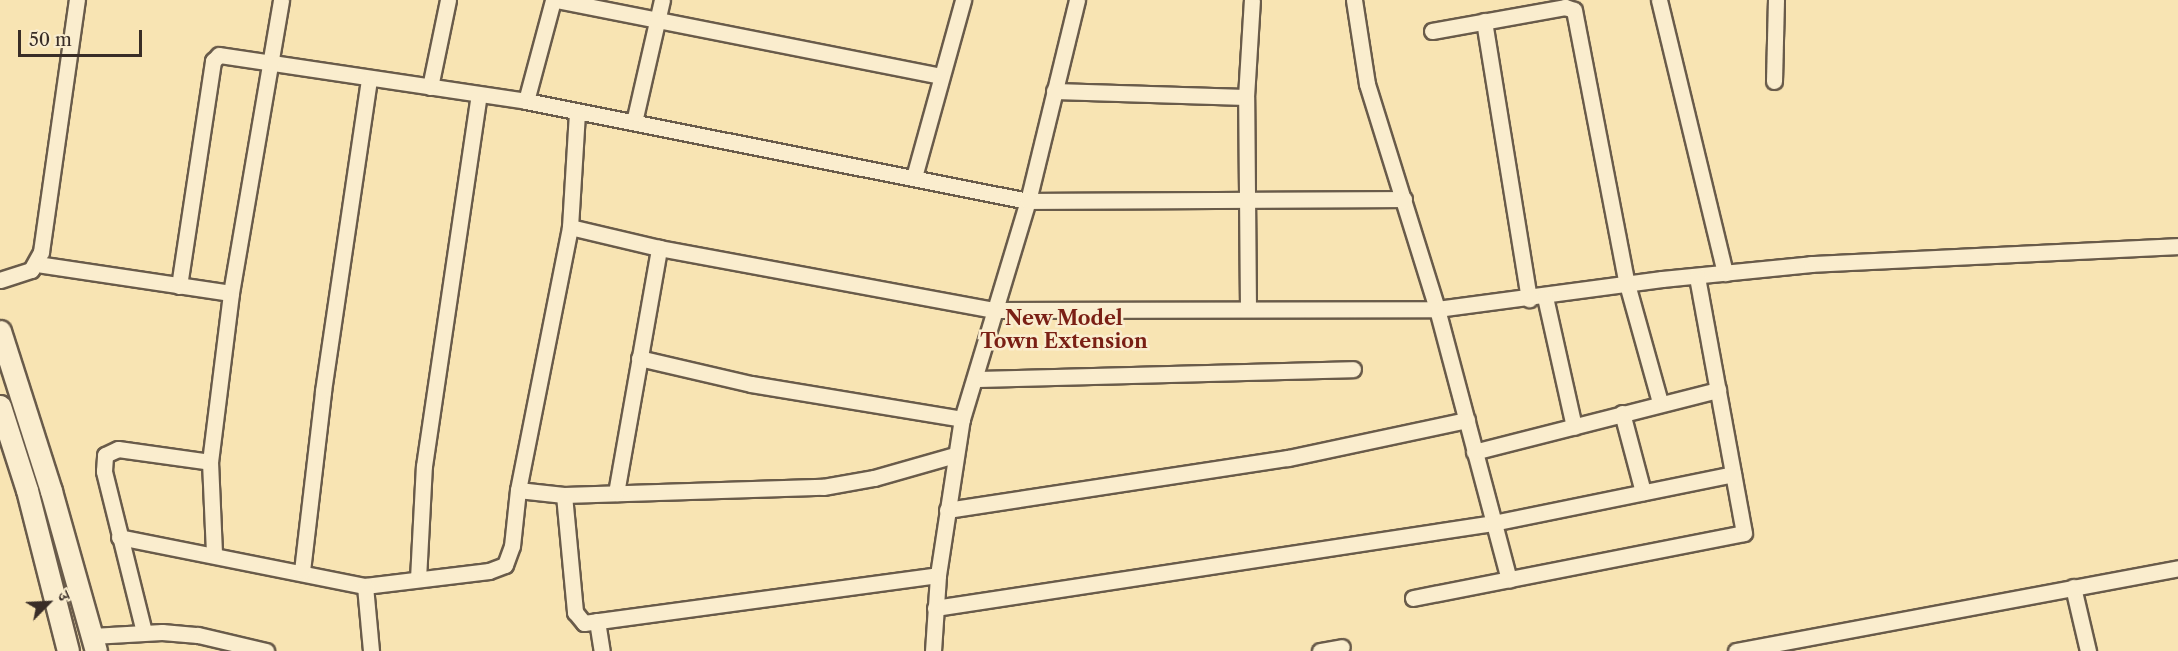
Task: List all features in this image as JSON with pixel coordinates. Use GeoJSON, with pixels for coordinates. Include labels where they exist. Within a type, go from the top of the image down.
{"type":"FeatureCollection","features":[{"type":"Feature","properties":{"kind":"main road"},"geometry":{"type":"LineString","coordinates":[[0,331],[94,644]]}},
{"type":"Feature","properties":{"kind":"main road"},"geometry":{"type":"LineString","coordinates":[[0,406],[27,490],[68,651]]}},
{"type":"Feature","properties":{"kind":"street"},"geometry":{"type":"LineString","coordinates":[[37,264],[52,188],[77,0]]}},
{"type":"Feature","properties":{"kind":"street"},"geometry":{"type":"LineString","coordinates":[[214,553],[210,462],[231,293],[272,64],[281,0]]}},
{"type":"Feature","properties":{"kind":"street"},"geometry":{"type":"LineString","coordinates":[[430,87],[448,0]]}},
{"type":"Feature","properties":{"kind":"street"},"geometry":{"type":"LineString","coordinates":[[526,101],[555,0],[941,76]]}},
{"type":"Feature","properties":{"kind":"street"},"geometry":{"type":"LineString","coordinates":[[634,122],[662,0]]}},
{"type":"Feature","properties":{"kind":"street"},"geometry":{"type":"LineString","coordinates":[[914,177],[963,0]]}},
{"type":"Feature","properties":{"kind":"street"},"geometry":{"type":"LineString","coordinates":[[933,651],[938,575],[962,419],[976,379],[1028,201],[1077,0]]}},
{"type":"Feature","properties":{"kind":"street"},"geometry":{"type":"LineString","coordinates":[[1248,308],[1249,202],[1246,97],[1252,0]]}},
{"type":"Feature","properties":{"kind":"street"},"geometry":{"type":"LineString","coordinates":[[1354,0],[1367,84],[1437,309],[1509,580]]}},
{"type":"Feature","properties":{"kind":"street"},"geometry":{"type":"LineString","coordinates":[[1659,0],[1725,273]]}},
{"type":"Feature","properties":{"kind":"street"},"geometry":{"type":"LineString","coordinates":[[1774,81],[1776,0]]}},
{"type":"Feature","properties":{"kind":"street"},"geometry":{"type":"LineString","coordinates":[[1432,31],[1565,7],[1574,10],[1627,284],[1660,402]]}},
{"type":"Feature","properties":{"kind":"street"},"geometry":{"type":"LineString","coordinates":[[1484,21],[1537,298],[1575,427]]}},
{"type":"Feature","properties":{"kind":"street"},"geometry":{"type":"LineString","coordinates":[[179,286],[215,57],[526,101],[577,113],[634,122],[1028,201],[1249,202],[1404,199]]}},
{"type":"Feature","properties":{"kind":"street"},"geometry":{"type":"LineString","coordinates":[[302,572],[323,391],[369,80]]}},
{"type":"Feature","properties":{"kind":"street"},"geometry":{"type":"LineString","coordinates":[[1054,91],[1246,97]]}},
{"type":"Feature","properties":{"kind":"street"},"geometry":{"type":"LineString","coordinates":[[418,579],[424,466],[479,95]]}},
{"type":"Feature","properties":{"kind":"street"},"geometry":{"type":"LineString","coordinates":[[119,537],[214,553],[366,586],[489,571],[505,565],[512,546],[518,490],[570,227],[577,113]]}},
{"type":"Feature","properties":{"kind":"street"},"geometry":{"type":"LineString","coordinates":[[570,227],[660,248],[995,310],[1437,309],[1537,298],[1627,284],[1821,263],[2178,246]]}},
{"type":"Feature","properties":{"kind":"street"},"geometry":{"type":"LineString","coordinates":[[616,493],[660,248]]}},
{"type":"Feature","properties":{"kind":"street"},"geometry":{"type":"LineString","coordinates":[[0,280],[37,264],[231,293]]}},
{"type":"Feature","properties":{"kind":"street"},"geometry":{"type":"LineString","coordinates":[[1413,598],[1744,533],[1697,276]]}},
{"type":"Feature","properties":{"kind":"street"},"geometry":{"type":"LineString","coordinates":[[639,358],[751,384],[962,419]]}},
{"type":"Feature","properties":{"kind":"street"},"geometry":{"type":"LineString","coordinates":[[976,379],[1353,369]]}},
{"type":"Feature","properties":{"kind":"street"},"geometry":{"type":"LineString","coordinates":[[1474,452],[1575,427],[1660,402],[1718,390]]}},
{"type":"Feature","properties":{"kind":"street"},"geometry":{"type":"LineString","coordinates":[[1622,412],[1643,492]]}},
{"type":"Feature","properties":{"kind":"street"},"geometry":{"type":"LineString","coordinates":[[947,510],[1288,458],[1467,420]]}},
{"type":"Feature","properties":{"kind":"street"},"geometry":{"type":"LineString","coordinates":[[144,632],[104,471],[105,455],[118,449],[210,462]]}},
{"type":"Feature","properties":{"kind":"street"},"geometry":{"type":"LineString","coordinates":[[518,490],[564,495],[823,487],[874,478],[955,455]]}},
{"type":"Feature","properties":{"kind":"street"},"geometry":{"type":"LineString","coordinates":[[935,608],[1493,523],[1734,474]]}},
{"type":"Feature","properties":{"kind":"street"},"geometry":{"type":"LineString","coordinates":[[564,495],[575,612],[580,621],[597,621],[938,575]]}},
{"type":"Feature","properties":{"kind":"street"},"geometry":{"type":"LineString","coordinates":[[1736,651],[1770,648],[2178,568]]}},
{"type":"Feature","properties":{"kind":"street"},"geometry":{"type":"LineString","coordinates":[[366,586],[371,651]]}},
{"type":"Feature","properties":{"kind":"street"},"geometry":{"type":"LineString","coordinates":[[2073,587],[2088,651]]}},
{"type":"Feature","properties":{"kind":"street"},"geometry":{"type":"LineString","coordinates":[[597,621],[602,651]]}},
{"type":"Feature","properties":{"kind":"street"},"geometry":{"type":"LineString","coordinates":[[94,644],[144,632],[198,635],[266,651]]}},
{"type":"Feature","properties":{"kind":"street"},"geometry":{"type":"LineString","coordinates":[[1320,651],[1342,647]]}},
{"type":"Feature","properties":{"kind":"district","name":"New Model Town Extension"},"geometry":{"type":"Point","coordinates":[1064,330]}}]}
